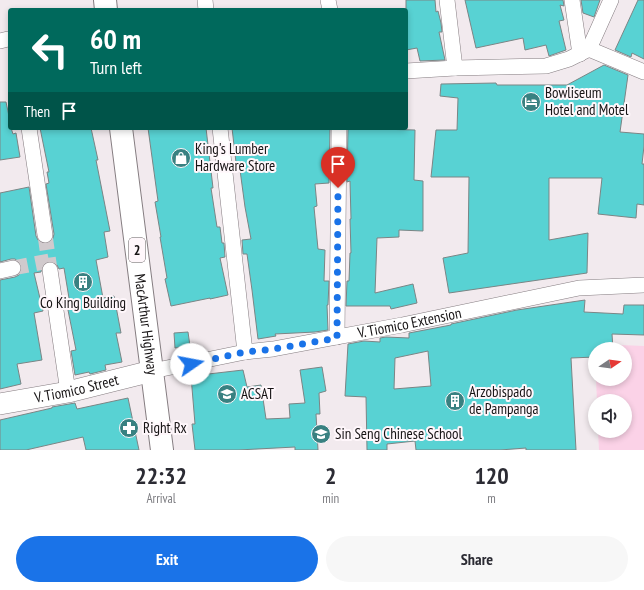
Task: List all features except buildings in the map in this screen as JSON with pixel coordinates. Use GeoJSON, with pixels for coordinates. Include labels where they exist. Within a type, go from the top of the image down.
{"type":"FeatureCollection","features":[{"type":"Feature","properties":{"kind":"highway","name":"MacArthur Highway"},"geometry":{"type":"LineString","coordinates":[[121,130],[162,450]]}},
{"type":"Feature","properties":{"kind":"main road","name":"V. Tiomico Street"},"geometry":{"type":"LineString","coordinates":[[0,404],[68,392],[152,371]]}},
{"type":"Feature","properties":{"kind":"street"},"geometry":{"type":"LineString","coordinates":[[447,0],[455,68]]}},
{"type":"Feature","properties":{"kind":"street"},"geometry":{"type":"LineString","coordinates":[[572,0],[584,52]]}},
{"type":"Feature","properties":{"kind":"street"},"geometry":{"type":"LineString","coordinates":[[408,71],[455,68],[546,66],[569,59],[584,52],[611,0]]}},
{"type":"Feature","properties":{"kind":"street"},"geometry":{"type":"LineString","coordinates":[[584,52],[644,72]]}},
{"type":"Feature","properties":{"kind":"street"},"geometry":{"type":"LineString","coordinates":[[29,130],[45,234]]}},
{"type":"Feature","properties":{"kind":"street"},"geometry":{"type":"LineString","coordinates":[[220,130],[245,352]]}},
{"type":"Feature","properties":{"kind":"street"},"geometry":{"type":"LineString","coordinates":[[337,338],[339,130]]}},
{"type":"Feature","properties":{"kind":"street"},"geometry":{"type":"LineString","coordinates":[[50,270],[68,392]]}},
{"type":"Feature","properties":{"kind":"street","name":"V. Tiomico Extension"},"geometry":{"type":"LineString","coordinates":[[152,371],[245,352],[274,349],[337,338],[579,288],[644,285]]}},
{"type":"Feature","properties":{"kind":"shaded area"},"geometry":{"type":"Polygon","coordinates":[[[632,346],[644,346],[644,450],[599,450],[598,438],[632,438],[632,394],[597,394],[596,386],[632,386],[632,346]]]}},
{"type":"Feature","properties":{"kind":"tunnel"},"geometry":{"type":"LineString","coordinates":[[45,235],[50,270]]}},
{"type":"Feature","properties":{"kind":"tunnel"},"geometry":{"type":"LineString","coordinates":[[13,268],[49,261]]}},
{"type":"Feature","properties":{"kind":"place","name":"Bowliseum Hotel and Motel"},"geometry":{"type":"Point","coordinates":[531,102]}},
{"type":"Feature","properties":{"kind":"place","name":"King's Lumber Hardware Store"},"geometry":{"type":"Point","coordinates":[181,158]}},
{"type":"Feature","properties":{"kind":"place","name":"Co King Building"},"geometry":{"type":"Point","coordinates":[83,282]}},
{"type":"Feature","properties":{"kind":"place","name":"ACSAT"},"geometry":{"type":"Point","coordinates":[227,394]}},
{"type":"Feature","properties":{"kind":"place","name":"Arzobispado de Pampanga"},"geometry":{"type":"Point","coordinates":[455,401]}},
{"type":"Feature","properties":{"kind":"place","name":"Right Rx"},"geometry":{"type":"Point","coordinates":[129,428]}},
{"type":"Feature","properties":{"kind":"place","name":"Sin Seng Chinese School"},"geometry":{"type":"Point","coordinates":[321,434]}},
{"type":"Feature","properties":{"kind":"route"},"geometry":{"type":"LineString","coordinates":[[191,364],[245,352],[274,349],[337,338],[338,188]]}}]}
